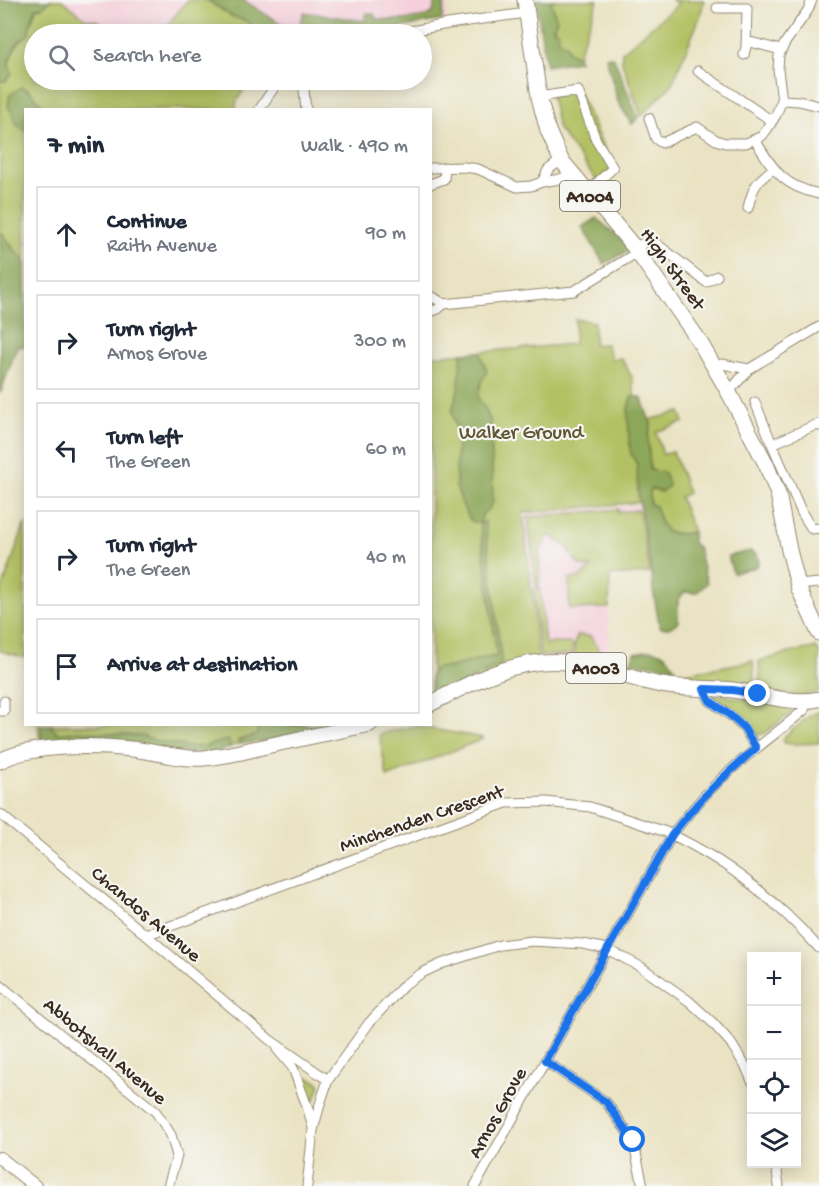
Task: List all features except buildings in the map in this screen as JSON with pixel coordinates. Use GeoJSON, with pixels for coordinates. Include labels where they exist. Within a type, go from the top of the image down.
{"type":"FeatureCollection","features":[{"type":"Feature","properties":{"kind":"main road","name":"High Street"},"geometry":{"type":"LineString","coordinates":[[525,6],[539,96],[548,131],[561,160],[636,250],[680,311],[714,366]]}},
{"type":"Feature","properties":{"kind":"main road","name":"A1004"},"geometry":{"type":"LineString","coordinates":[[714,366],[751,433],[778,494],[798,585],[819,633]]}},
{"type":"Feature","properties":{"kind":"main road","name":"A1003"},"geometry":{"type":"LineString","coordinates":[[432,703],[473,683],[513,668],[540,662],[570,662],[659,684],[733,690],[786,700],[814,700]]}},
{"type":"Feature","properties":{"kind":"main road"},"geometry":{"type":"LineString","coordinates":[[0,761],[30,752],[74,747],[132,749],[183,758],[202,758],[361,726]]}},
{"type":"Feature","properties":{"kind":"street"},"geometry":{"type":"LineString","coordinates":[[650,118],[656,139],[662,143],[697,127],[716,140],[725,143],[746,143],[762,136],[782,100],[778,70],[779,55],[812,0]]}},
{"type":"Feature","properties":{"kind":"street"},"geometry":{"type":"LineString","coordinates":[[432,27],[525,6]]}},
{"type":"Feature","properties":{"kind":"street"},"geometry":{"type":"LineString","coordinates":[[717,8],[747,8],[744,55]]}},
{"type":"Feature","properties":{"kind":"street"},"geometry":{"type":"LineString","coordinates":[[746,41],[781,50]]}},
{"type":"Feature","properties":{"kind":"street"},"geometry":{"type":"LineString","coordinates":[[698,71],[772,121]]}},
{"type":"Feature","properties":{"kind":"street"},"geometry":{"type":"LineString","coordinates":[[260,108],[272,90]]}},
{"type":"Feature","properties":{"kind":"street"},"geometry":{"type":"LineString","coordinates":[[304,90],[306,108]]}},
{"type":"Feature","properties":{"kind":"street"},"geometry":{"type":"LineString","coordinates":[[539,96],[578,91],[596,140],[613,168],[587,192]]}},
{"type":"Feature","properties":{"kind":"street"},"geometry":{"type":"LineString","coordinates":[[782,100],[819,106]]}},
{"type":"Feature","properties":{"kind":"street"},"geometry":{"type":"LineString","coordinates":[[755,140],[774,168],[788,183],[802,190],[819,194]]}},
{"type":"Feature","properties":{"kind":"street"},"geometry":{"type":"LineString","coordinates":[[542,182],[548,170],[561,160]]}},
{"type":"Feature","properties":{"kind":"street"},"geometry":{"type":"LineString","coordinates":[[432,183],[444,178],[445,167]]}},
{"type":"Feature","properties":{"kind":"street"},"geometry":{"type":"LineString","coordinates":[[432,168],[478,169],[517,187],[531,186],[572,174]]}},
{"type":"Feature","properties":{"kind":"street"},"geometry":{"type":"LineString","coordinates":[[748,208],[757,183],[774,168]]}},
{"type":"Feature","properties":{"kind":"street"},"geometry":{"type":"LineString","coordinates":[[432,311],[444,304],[574,291],[652,240],[706,282],[717,276]]}},
{"type":"Feature","properties":{"kind":"street"},"geometry":{"type":"LineString","coordinates":[[432,297],[444,304]]}},
{"type":"Feature","properties":{"kind":"street"},"geometry":{"type":"LineString","coordinates":[[728,391],[749,369],[819,327]]}},
{"type":"Feature","properties":{"kind":"street"},"geometry":{"type":"LineString","coordinates":[[714,366],[722,364],[749,369]]}},
{"type":"Feature","properties":{"kind":"street"},"geometry":{"type":"LineString","coordinates":[[755,402],[802,513],[812,529],[819,528]]}},
{"type":"Feature","properties":{"kind":"street"},"geometry":{"type":"LineString","coordinates":[[772,444],[818,425]]}},
{"type":"Feature","properties":{"kind":"street"},"geometry":{"type":"LineString","coordinates":[[751,433],[766,427]]}},
{"type":"Feature","properties":{"kind":"street"},"geometry":{"type":"LineString","coordinates":[[783,516],[802,513]]}},
{"type":"Feature","properties":{"kind":"street"},"geometry":{"type":"LineString","coordinates":[[798,585],[819,583]]}},
{"type":"Feature","properties":{"kind":"street"},"geometry":{"type":"LineString","coordinates":[[704,689],[710,701],[744,728],[756,748]]}},
{"type":"Feature","properties":{"kind":"street","name":"Arnos Grove"},"geometry":{"type":"LineString","coordinates":[[475,1186],[672,835],[705,794],[814,700]]}},
{"type":"Feature","properties":{"kind":"street","name":"Minchenden Crescent"},"geometry":{"type":"LineString","coordinates":[[146,935],[506,803],[546,802],[590,807],[672,835],[745,879],[797,924],[819,948]]}},
{"type":"Feature","properties":{"kind":"street","name":"Chandos Avenue"},"geometry":{"type":"LineString","coordinates":[[0,814],[270,1040],[328,1080]]}},
{"type":"Feature","properties":{"kind":"street"},"geometry":{"type":"LineString","coordinates":[[307,1186],[313,1130],[328,1080],[369,1023],[405,984],[422,973],[441,964],[500,945],[532,941],[565,942],[607,949],[641,967],[689,1001],[730,1042],[747,1069]]}},
{"type":"Feature","properties":{"kind":"street","name":"Abbotshall Avenue"},"geometry":{"type":"LineString","coordinates":[[0,985],[156,1112],[171,1135],[177,1156],[168,1186]]}},
{"type":"Feature","properties":{"kind":"street","name":"Chandos Avenue"},"geometry":{"type":"LineString","coordinates":[[270,1040],[293,1068],[313,1130]]}},
{"type":"Feature","properties":{"kind":"street"},"geometry":{"type":"LineString","coordinates":[[545,1061],[606,1102],[633,1140],[643,1186]]}},
{"type":"Feature","properties":{"kind":"street"},"geometry":{"type":"LineString","coordinates":[[0,1158],[35,1186]]}},
{"type":"Feature","properties":{"kind":"street"},"geometry":{"type":"LineString","coordinates":[[777,1168],[779,1186]]}},
{"type":"Feature","properties":{"kind":"shaded area"},"geometry":{"type":"Polygon","coordinates":[[[0,0],[447,0],[447,19],[419,24],[24,24],[24,90],[244,90],[237,108],[24,108],[24,309],[0,291],[0,0]]]}},
{"type":"Feature","properties":{"kind":"shaded area"},"geometry":{"type":"Polygon","coordinates":[[[639,505],[651,573],[609,576],[609,661],[606,667],[540,656],[524,515],[639,505]]]}},
{"type":"Feature","properties":{"kind":"green space"},"geometry":{"type":"Polygon","coordinates":[[[0,0],[51,0],[42,7],[36,8],[31,24],[24,24],[24,38],[17,43],[8,62],[12,73],[6,81],[0,81],[0,0]]]}},
{"type":"Feature","properties":{"kind":"green space"},"geometry":{"type":"Polygon","coordinates":[[[51,0],[62,0],[86,19],[102,24],[31,24],[36,8],[42,7],[51,0]]]}},
{"type":"Feature","properties":{"kind":"green space"},"geometry":{"type":"Polygon","coordinates":[[[188,0],[207,0],[233,17],[250,24],[168,24],[188,0]]]}},
{"type":"Feature","properties":{"kind":"green space"},"geometry":{"type":"Polygon","coordinates":[[[207,0],[243,0],[281,24],[250,24],[233,17],[207,0]]]}},
{"type":"Feature","properties":{"kind":"green space"},"geometry":{"type":"Polygon","coordinates":[[[435,0],[445,0],[442,20],[419,24],[300,24],[304,12],[364,21],[367,13],[374,14],[376,19],[398,20],[433,13],[435,0]]]}},
{"type":"Feature","properties":{"kind":"green space"},"geometry":{"type":"Polygon","coordinates":[[[536,0],[554,0],[551,2],[557,20],[553,28],[558,32],[559,40],[567,45],[568,52],[578,56],[579,61],[546,66],[536,0]]]}},
{"type":"Feature","properties":{"kind":"green space"},"geometry":{"type":"Polygon","coordinates":[[[598,0],[578,56],[563,47],[556,34],[551,1],[598,0]]]}},
{"type":"Feature","properties":{"kind":"green space"},"geometry":{"type":"Polygon","coordinates":[[[672,0],[704,0],[700,17],[671,86],[641,116],[622,62],[622,52],[678,4],[672,0]]]}},
{"type":"Feature","properties":{"kind":"green space"},"geometry":{"type":"Polygon","coordinates":[[[23,39],[24,90],[243,90],[236,103],[236,108],[24,108],[24,262],[0,231],[0,81],[6,81],[12,54],[23,39]]]}},
{"type":"Feature","properties":{"kind":"green space"},"geometry":{"type":"Polygon","coordinates":[[[606,57],[614,58],[638,118],[632,124],[618,102],[606,57]]]}},
{"type":"Feature","properties":{"kind":"green space"},"geometry":{"type":"Polygon","coordinates":[[[21,87],[30,91],[45,108],[24,108],[24,130],[17,124],[8,106],[10,95],[21,87]]]}},
{"type":"Feature","properties":{"kind":"green space"},"geometry":{"type":"Polygon","coordinates":[[[578,91],[613,168],[598,182],[558,129],[551,95],[578,91]]]}},
{"type":"Feature","properties":{"kind":"green space"},"geometry":{"type":"Polygon","coordinates":[[[596,218],[621,239],[630,250],[604,264],[582,227],[596,218]]]}},
{"type":"Feature","properties":{"kind":"green space"},"geometry":{"type":"Polygon","coordinates":[[[0,231],[24,262],[24,346],[17,347],[0,394],[0,231]]]}},
{"type":"Feature","properties":{"kind":"green space","name":"Walker Ground"},"geometry":{"type":"Polygon","coordinates":[[[575,319],[594,322],[594,345],[606,344],[612,359],[621,358],[632,377],[638,421],[641,502],[523,513],[538,664],[432,706],[432,356],[574,344],[575,319]]]}},
{"type":"Feature","properties":{"kind":"green space"},"geometry":{"type":"Polygon","coordinates":[[[480,352],[487,371],[481,383],[478,398],[491,423],[493,502],[483,513],[480,523],[485,522],[502,664],[432,699],[432,671],[436,668],[451,667],[497,656],[480,524],[471,521],[456,486],[457,432],[452,411],[458,390],[462,353],[480,352]]]}},
{"type":"Feature","properties":{"kind":"green space"},"geometry":{"type":"Polygon","coordinates":[[[631,397],[641,397],[651,424],[648,437],[650,470],[664,473],[669,486],[661,492],[650,488],[650,504],[655,506],[667,532],[681,534],[693,532],[692,542],[698,548],[707,583],[696,593],[684,592],[678,601],[678,622],[669,628],[660,628],[653,591],[638,493],[637,464],[631,454],[629,440],[628,409],[631,397]]]}},
{"type":"Feature","properties":{"kind":"green space"},"geometry":{"type":"Polygon","coordinates":[[[680,412],[684,422],[656,432],[663,455],[673,451],[688,493],[680,497],[693,532],[681,534],[667,532],[655,506],[650,504],[648,437],[651,424],[649,420],[680,412]]]}},
{"type":"Feature","properties":{"kind":"green space"},"geometry":{"type":"Polygon","coordinates":[[[618,509],[617,512],[639,510],[650,573],[610,576],[609,608],[569,609],[569,579],[579,578],[591,567],[581,566],[566,547],[549,535],[540,550],[539,587],[536,587],[528,517],[618,509]]]}},
{"type":"Feature","properties":{"kind":"green space"},"geometry":{"type":"Polygon","coordinates":[[[24,526],[24,658],[0,651],[0,595],[24,526]]]}},
{"type":"Feature","properties":{"kind":"green space"},"geometry":{"type":"Polygon","coordinates":[[[750,551],[757,555],[759,562],[756,567],[733,573],[728,556],[750,551]]]}},
{"type":"Feature","properties":{"kind":"green space"},"geometry":{"type":"Polygon","coordinates":[[[540,589],[545,645],[570,643],[573,645],[572,655],[540,656],[534,590],[540,589]]]}},
{"type":"Feature","properties":{"kind":"green space"},"geometry":{"type":"Polygon","coordinates":[[[577,635],[590,636],[599,651],[599,662],[575,656],[577,635]]]}},
{"type":"Feature","properties":{"kind":"green space"},"geometry":{"type":"Polygon","coordinates":[[[815,648],[819,652],[819,692],[802,696],[765,691],[760,684],[759,661],[815,648]]]}},
{"type":"Feature","properties":{"kind":"green space"},"geometry":{"type":"Polygon","coordinates":[[[651,650],[666,655],[675,668],[630,663],[635,653],[651,650]]]}},
{"type":"Feature","properties":{"kind":"green space"},"geometry":{"type":"Polygon","coordinates":[[[753,661],[755,690],[681,683],[681,674],[753,661]]]}},
{"type":"Feature","properties":{"kind":"green space"},"geometry":{"type":"Polygon","coordinates":[[[633,668],[677,672],[675,682],[628,672],[633,668]]]}},
{"type":"Feature","properties":{"kind":"green space"},"geometry":{"type":"Polygon","coordinates":[[[713,694],[793,707],[791,713],[765,733],[758,735],[713,698],[713,694]]]}},
{"type":"Feature","properties":{"kind":"green space"},"geometry":{"type":"Polygon","coordinates":[[[819,711],[819,743],[784,743],[782,740],[785,736],[819,711]]]}},
{"type":"Feature","properties":{"kind":"green space"},"geometry":{"type":"Polygon","coordinates":[[[38,726],[302,726],[268,739],[238,744],[209,753],[40,744],[38,726]]]}},
{"type":"Feature","properties":{"kind":"green space"},"geometry":{"type":"Polygon","coordinates":[[[41,726],[51,726],[59,734],[78,731],[141,736],[190,747],[228,740],[231,747],[210,754],[42,744],[41,726]]]}},
{"type":"Feature","properties":{"kind":"green space"},"geometry":{"type":"Polygon","coordinates":[[[257,726],[327,726],[267,741],[239,744],[238,740],[257,734],[257,726]]]}},
{"type":"Feature","properties":{"kind":"green space"},"geometry":{"type":"Polygon","coordinates":[[[414,726],[483,739],[387,777],[379,734],[414,726]]]}},
{"type":"Feature","properties":{"kind":"green space"},"geometry":{"type":"Polygon","coordinates":[[[303,1078],[319,1082],[320,1085],[312,1101],[309,1100],[303,1078]]]}},
{"type":"Feature","properties":{"kind":"route"},"geometry":{"type":"LineString","coordinates":[[633,1140],[606,1102],[545,1061],[672,835],[705,794],[756,748],[744,728],[710,701],[704,689],[758,694]]}}]}
